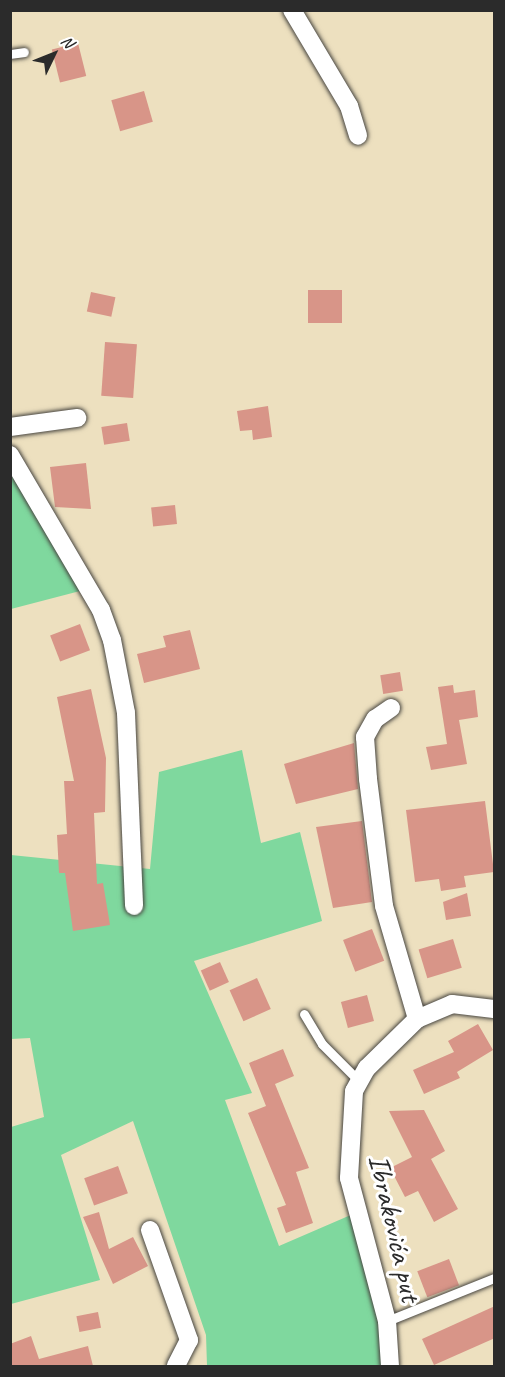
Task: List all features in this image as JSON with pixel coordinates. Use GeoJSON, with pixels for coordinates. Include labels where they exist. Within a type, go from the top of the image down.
{"type":"FeatureCollection","features":[{"type":"Feature","properties":{"kind":"street"},"geometry":{"type":"LineString","coordinates":[[291,10],[349,106],[358,136]]}},
{"type":"Feature","properties":{"kind":"street"},"geometry":{"type":"LineString","coordinates":[[10,427],[77,418]]}},
{"type":"Feature","properties":{"kind":"street"},"geometry":{"type":"LineString","coordinates":[[10,455],[96,601],[112,640],[126,713],[134,906]]}},
{"type":"Feature","properties":{"kind":"street"},"geometry":{"type":"LineString","coordinates":[[391,708],[375,719],[365,737],[384,906],[417,1019]]}},
{"type":"Feature","properties":{"kind":"street"},"geometry":{"type":"LineString","coordinates":[[358,1080],[417,1019],[452,1004],[495,1009]]}},
{"type":"Feature","properties":{"kind":"street","name":"Ibrakovića put"},"geometry":{"type":"LineString","coordinates":[[358,1080],[351,1110],[349,1178],[387,1321],[390,1366]]}},
{"type":"Feature","properties":{"kind":"street"},"geometry":{"type":"LineString","coordinates":[[150,1230],[189,1340],[176,1366]]}},
{"type":"Feature","properties":{"kind":"lane"},"geometry":{"type":"LineString","coordinates":[[10,54],[24,52]]}},
{"type":"Feature","properties":{"kind":"lane"},"geometry":{"type":"LineString","coordinates":[[304,1014],[322,1044],[358,1080]]}},
{"type":"Feature","properties":{"kind":"lane"},"geometry":{"type":"LineString","coordinates":[[387,1321],[495,1278]]}},
{"type":"Feature","properties":{"kind":"green space"},"geometry":{"type":"Polygon","coordinates":[[[10,462],[80,591],[11,609],[10,462]]]}},
{"type":"Feature","properties":{"kind":"green space"},"geometry":{"type":"Polygon","coordinates":[[[242,750],[261,843],[300,832],[322,921],[194,961],[252,1093],[225,1100],[279,1246],[360,1211],[385,1366],[207,1366],[206,1335],[133,1121],[61,1155],[100,1280],[11,1304],[11,1127],[44,1117],[30,1038],[11,1039],[11,855],[150,869],[159,772],[242,750]]]}},
{"type":"Feature","properties":{"kind":"building"},"geometry":{"type":"Polygon","coordinates":[[[78,43],[86,76],[60,83],[52,50],[78,43]]]}},
{"type":"Feature","properties":{"kind":"building"},"geometry":{"type":"Polygon","coordinates":[[[144,91],[153,122],[120,131],[111,100],[144,91]]]}},
{"type":"Feature","properties":{"kind":"building"},"geometry":{"type":"Polygon","coordinates":[[[308,290],[342,290],[342,323],[308,323],[308,290]]]}},
{"type":"Feature","properties":{"kind":"building"},"geometry":{"type":"Polygon","coordinates":[[[91,292],[115,297],[111,317],[87,312],[91,292]]]}},
{"type":"Feature","properties":{"kind":"building"},"geometry":{"type":"Polygon","coordinates":[[[105,342],[137,344],[133,398],[101,396],[105,342]]]}},
{"type":"Feature","properties":{"kind":"building"},"geometry":{"type":"Polygon","coordinates":[[[268,406],[272,437],[253,440],[252,430],[240,431],[237,411],[268,406]]]}},
{"type":"Feature","properties":{"kind":"building"},"geometry":{"type":"Polygon","coordinates":[[[127,423],[130,441],[104,445],[101,427],[127,423]]]}},
{"type":"Feature","properties":{"kind":"building"},"geometry":{"type":"Polygon","coordinates":[[[86,463],[91,509],[55,507],[50,467],[86,463]]]}},
{"type":"Feature","properties":{"kind":"building"},"geometry":{"type":"Polygon","coordinates":[[[175,505],[177,524],[153,526],[151,508],[175,505]]]}},
{"type":"Feature","properties":{"kind":"building"},"geometry":{"type":"Polygon","coordinates":[[[80,624],[90,650],[60,662],[50,635],[80,624]]]}},
{"type":"Feature","properties":{"kind":"building"},"geometry":{"type":"Polygon","coordinates":[[[190,630],[200,669],[144,683],[137,654],[166,647],[163,636],[190,630]]]}},
{"type":"Feature","properties":{"kind":"building"},"geometry":{"type":"Polygon","coordinates":[[[400,672],[403,691],[383,694],[380,675],[400,672]]]}},
{"type":"Feature","properties":{"kind":"building"},"geometry":{"type":"Polygon","coordinates":[[[453,685],[454,693],[475,690],[478,717],[459,720],[467,764],[431,770],[426,747],[447,744],[438,687],[453,685]]]}},
{"type":"Feature","properties":{"kind":"building"},"geometry":{"type":"Polygon","coordinates":[[[91,689],[106,758],[105,812],[94,813],[97,884],[103,883],[110,925],[73,931],[65,873],[59,873],[57,835],[67,834],[64,781],[74,781],[57,697],[91,689]]]}},
{"type":"Feature","properties":{"kind":"building"},"geometry":{"type":"Polygon","coordinates":[[[354,743],[358,789],[296,804],[284,764],[354,743]]]}},
{"type":"Feature","properties":{"kind":"building"},"geometry":{"type":"Polygon","coordinates":[[[485,801],[494,872],[464,876],[466,887],[441,891],[439,879],[415,882],[406,810],[485,801]]]}},
{"type":"Feature","properties":{"kind":"building"},"geometry":{"type":"Polygon","coordinates":[[[362,821],[372,902],[333,908],[316,827],[362,821]]]}},
{"type":"Feature","properties":{"kind":"building"},"geometry":{"type":"Polygon","coordinates":[[[467,893],[471,916],[446,920],[443,902],[467,893]]]}},
{"type":"Feature","properties":{"kind":"building"},"geometry":{"type":"Polygon","coordinates":[[[372,929],[384,961],[355,972],[343,940],[372,929]]]}},
{"type":"Feature","properties":{"kind":"building"},"geometry":{"type":"Polygon","coordinates":[[[453,939],[462,968],[427,978],[419,950],[453,939]]]}},
{"type":"Feature","properties":{"kind":"building"},"geometry":{"type":"Polygon","coordinates":[[[220,962],[229,982],[210,991],[201,971],[220,962]]]}},
{"type":"Feature","properties":{"kind":"building"},"geometry":{"type":"Polygon","coordinates":[[[257,978],[271,1009],[243,1021],[230,990],[257,978]]]}},
{"type":"Feature","properties":{"kind":"building"},"geometry":{"type":"Polygon","coordinates":[[[367,995],[374,1021],[348,1028],[341,1002],[367,995]]]}},
{"type":"Feature","properties":{"kind":"building"},"geometry":{"type":"Polygon","coordinates":[[[478,1024],[493,1050],[457,1072],[460,1078],[424,1094],[413,1070],[454,1052],[448,1041],[478,1024]]]}},
{"type":"Feature","properties":{"kind":"building"},"geometry":{"type":"Polygon","coordinates":[[[283,1049],[294,1076],[275,1084],[309,1168],[296,1172],[313,1223],[286,1233],[277,1208],[286,1205],[248,1113],[266,1106],[249,1063],[283,1049]]]}},
{"type":"Feature","properties":{"kind":"building"},"geometry":{"type":"Polygon","coordinates":[[[424,1110],[445,1151],[431,1159],[458,1209],[434,1222],[418,1191],[405,1197],[390,1168],[412,1157],[389,1111],[424,1110]]]}},
{"type":"Feature","properties":{"kind":"building"},"geometry":{"type":"Polygon","coordinates":[[[118,1166],[128,1193],[94,1206],[84,1178],[118,1166]]]}},
{"type":"Feature","properties":{"kind":"building"},"geometry":{"type":"Polygon","coordinates":[[[99,1212],[109,1249],[133,1237],[148,1266],[113,1284],[83,1217],[99,1212]]]}},
{"type":"Feature","properties":{"kind":"building"},"geometry":{"type":"Polygon","coordinates":[[[449,1259],[459,1285],[427,1297],[417,1271],[449,1259]]]}},
{"type":"Feature","properties":{"kind":"building"},"geometry":{"type":"Polygon","coordinates":[[[495,1306],[495,1338],[434,1365],[422,1339],[495,1306]]]}},
{"type":"Feature","properties":{"kind":"building"},"geometry":{"type":"Polygon","coordinates":[[[98,1312],[101,1328],[79,1332],[76,1316],[98,1312]]]}},
{"type":"Feature","properties":{"kind":"building"},"geometry":{"type":"Polygon","coordinates":[[[31,1336],[39,1359],[88,1346],[93,1366],[10,1366],[10,1344],[31,1336]]]}}]}
